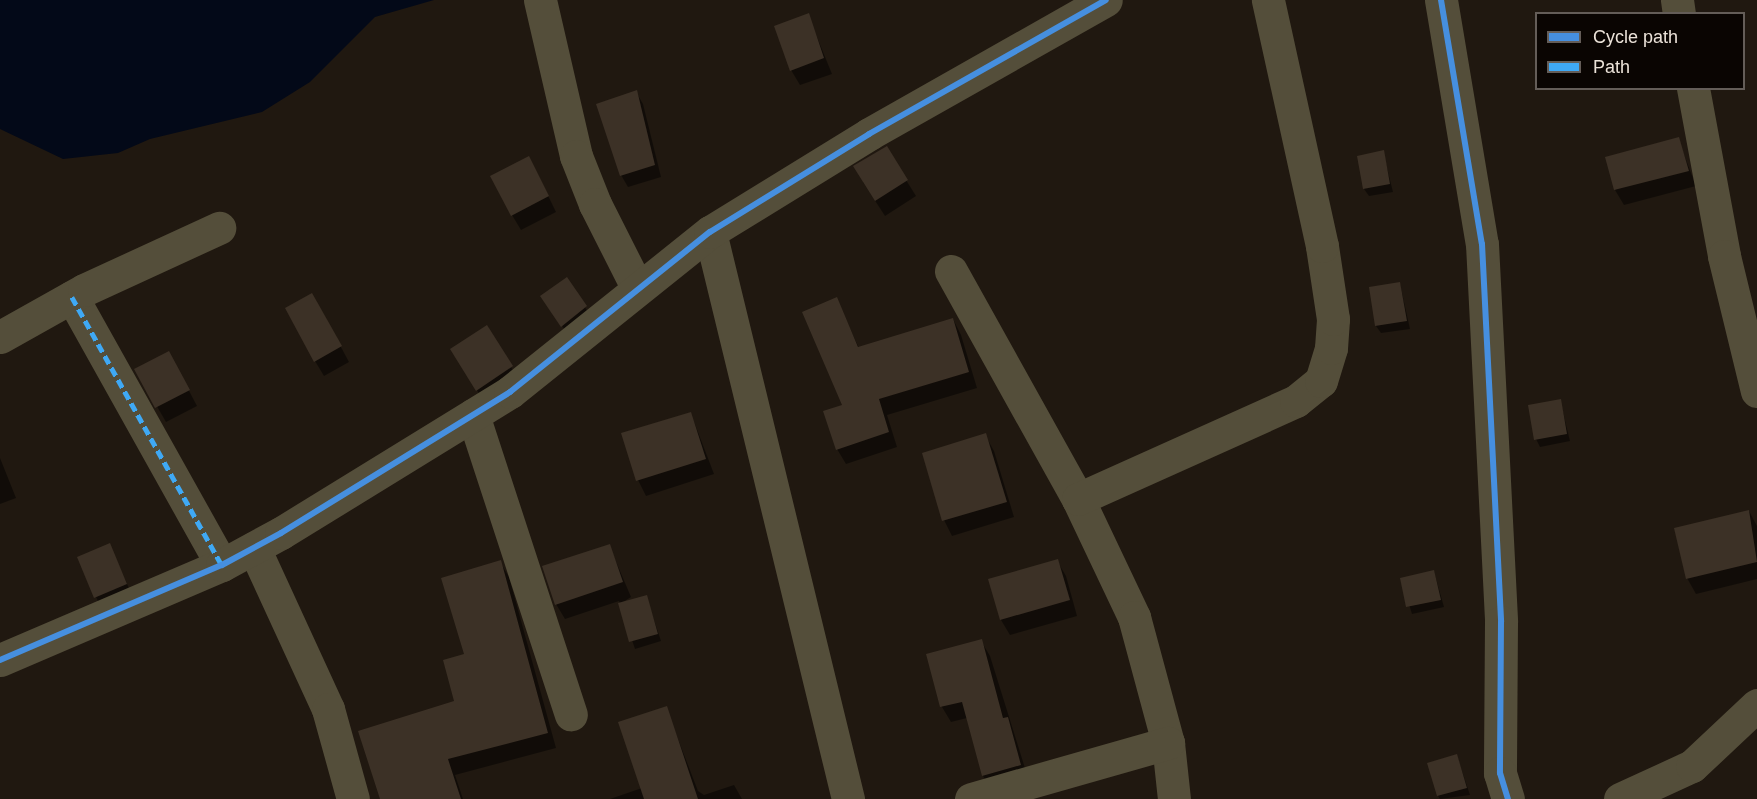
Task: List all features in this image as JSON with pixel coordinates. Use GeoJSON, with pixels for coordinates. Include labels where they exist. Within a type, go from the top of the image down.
{"type":"FeatureCollection","features":[{"type":"Feature","properties":{"kind":"street"},"geometry":{"type":"LineString","coordinates":[[540,0],[576,156],[595,204],[638,289]]}},
{"type":"Feature","properties":{"kind":"street"},"geometry":{"type":"LineString","coordinates":[[0,660],[222,565],[254,548],[510,392],[710,232],[869,134],[1106,0]]}},
{"type":"Feature","properties":{"kind":"street"},"geometry":{"type":"LineString","coordinates":[[1078,499],[1296,401],[1321,381],[1331,348],[1333,319],[1322,246],[1268,0]]}},
{"type":"Feature","properties":{"kind":"street"},"geometry":{"type":"LineString","coordinates":[[1441,0],[1482,244],[1501,622],[1500,773],[1508,799]]}},
{"type":"Feature","properties":{"kind":"street"},"geometry":{"type":"LineString","coordinates":[[1693,90],[1724,256],[1757,391]]}},
{"type":"Feature","properties":{"kind":"street"},"geometry":{"type":"LineString","coordinates":[[0,337],[72,297],[219,228]]}},
{"type":"Feature","properties":{"kind":"street"},"geometry":{"type":"LineString","coordinates":[[710,232],[848,799]]}},
{"type":"Feature","properties":{"kind":"street"},"geometry":{"type":"LineString","coordinates":[[951,271],[1078,499],[1134,617],[1168,743],[1174,799]]}},
{"type":"Feature","properties":{"kind":"street"},"geometry":{"type":"LineString","coordinates":[[72,297],[222,565]]}},
{"type":"Feature","properties":{"kind":"street"},"geometry":{"type":"LineString","coordinates":[[473,415],[571,714]]}},
{"type":"Feature","properties":{"kind":"street"},"geometry":{"type":"LineString","coordinates":[[254,548],[328,709],[353,799]]}},
{"type":"Feature","properties":{"kind":"street"},"geometry":{"type":"LineString","coordinates":[[1620,799],[1692,766],[1757,705]]}},
{"type":"Feature","properties":{"kind":"street"},"geometry":{"type":"LineString","coordinates":[[971,799],[1168,743]]}},
{"type":"Feature","properties":{"kind":"water"},"geometry":{"type":"Polygon","coordinates":[[[0,0],[434,0],[375,17],[310,82],[262,112],[150,139],[118,153],[63,159],[0,129],[0,0]]]}},
{"type":"Feature","properties":{"kind":"building"},"geometry":{"type":"Polygon","coordinates":[[[809,13],[824,58],[790,71],[774,26],[809,13]]]}},
{"type":"Feature","properties":{"kind":"building"},"geometry":{"type":"Polygon","coordinates":[[[637,90],[655,165],[620,176],[596,104],[637,90]]]}},
{"type":"Feature","properties":{"kind":"building"},"geometry":{"type":"Polygon","coordinates":[[[1679,137],[1689,171],[1614,190],[1605,157],[1679,137]]]}},
{"type":"Feature","properties":{"kind":"building"},"geometry":{"type":"Polygon","coordinates":[[[887,146],[908,180],[875,201],[853,166],[887,146]]]}},
{"type":"Feature","properties":{"kind":"building"},"geometry":{"type":"Polygon","coordinates":[[[1384,150],[1390,184],[1363,189],[1357,156],[1384,150]]]}},
{"type":"Feature","properties":{"kind":"building"},"geometry":{"type":"Polygon","coordinates":[[[529,156],[549,196],[511,216],[490,176],[529,156]]]}},
{"type":"Feature","properties":{"kind":"building"},"geometry":{"type":"Polygon","coordinates":[[[567,277],[587,306],[561,327],[540,296],[567,277]]]}},
{"type":"Feature","properties":{"kind":"building"},"geometry":{"type":"Polygon","coordinates":[[[1400,282],[1407,321],[1375,326],[1369,287],[1400,282]]]}},
{"type":"Feature","properties":{"kind":"building"},"geometry":{"type":"Polygon","coordinates":[[[312,293],[342,346],[314,362],[285,308],[312,293]]]}},
{"type":"Feature","properties":{"kind":"building"},"geometry":{"type":"Polygon","coordinates":[[[837,297],[858,347],[953,318],[969,372],[879,399],[889,432],[836,450],[823,411],[842,405],[802,312],[837,297]]]}},
{"type":"Feature","properties":{"kind":"building"},"geometry":{"type":"Polygon","coordinates":[[[487,325],[513,366],[476,391],[450,349],[487,325]]]}},
{"type":"Feature","properties":{"kind":"building"},"geometry":{"type":"Polygon","coordinates":[[[169,351],[190,390],[155,408],[134,369],[169,351]]]}},
{"type":"Feature","properties":{"kind":"building"},"geometry":{"type":"Polygon","coordinates":[[[1561,399],[1567,434],[1534,440],[1528,405],[1561,399]]]}},
{"type":"Feature","properties":{"kind":"building"},"geometry":{"type":"Polygon","coordinates":[[[691,412],[706,459],[636,481],[621,433],[691,412]]]}},
{"type":"Feature","properties":{"kind":"building"},"geometry":{"type":"Polygon","coordinates":[[[986,433],[1007,502],[942,521],[922,453],[986,433]]]}},
{"type":"Feature","properties":{"kind":"building"},"geometry":{"type":"Polygon","coordinates":[[[1749,510],[1757,562],[1686,579],[1674,528],[1749,510]]]}},
{"type":"Feature","properties":{"kind":"building"},"geometry":{"type":"Polygon","coordinates":[[[110,543],[127,584],[94,598],[77,557],[110,543]]]}},
{"type":"Feature","properties":{"kind":"building"},"geometry":{"type":"Polygon","coordinates":[[[610,544],[623,582],[555,605],[542,566],[610,544]]]}},
{"type":"Feature","properties":{"kind":"building"},"geometry":{"type":"Polygon","coordinates":[[[1058,559],[1070,600],[1000,620],[988,579],[1058,559]]]}},
{"type":"Feature","properties":{"kind":"building"},"geometry":{"type":"Polygon","coordinates":[[[501,560],[548,733],[448,759],[461,799],[380,799],[358,731],[454,701],[443,660],[464,654],[441,578],[501,560]]]}},
{"type":"Feature","properties":{"kind":"building"},"geometry":{"type":"Polygon","coordinates":[[[1434,570],[1441,600],[1406,607],[1400,578],[1434,570]]]}},
{"type":"Feature","properties":{"kind":"building"},"geometry":{"type":"Polygon","coordinates":[[[647,595],[658,634],[629,642],[618,603],[647,595]]]}},
{"type":"Feature","properties":{"kind":"building"},"geometry":{"type":"Polygon","coordinates":[[[982,639],[1003,718],[1008,717],[1021,765],[982,776],[962,702],[940,707],[926,654],[982,639]]]}},
{"type":"Feature","properties":{"kind":"building"},"geometry":{"type":"Polygon","coordinates":[[[667,706],[698,799],[644,799],[618,722],[667,706]]]}},
{"type":"Feature","properties":{"kind":"building"},"geometry":{"type":"Polygon","coordinates":[[[1457,754],[1467,788],[1437,796],[1427,763],[1457,754]]]}},
{"type":"Feature","properties":{"kind":"marked path"},"geometry":{"type":"LineString","coordinates":[[72,297],[222,565]]}},
{"type":"Feature","properties":{"kind":"cycle path"},"geometry":{"type":"LineString","coordinates":[[0,660],[222,565],[281,533],[510,392],[710,232],[869,134],[1106,0]]}},
{"type":"Feature","properties":{"kind":"cycle path"},"geometry":{"type":"LineString","coordinates":[[1441,0],[1482,244],[1501,622],[1500,773],[1508,799]]}}]}
